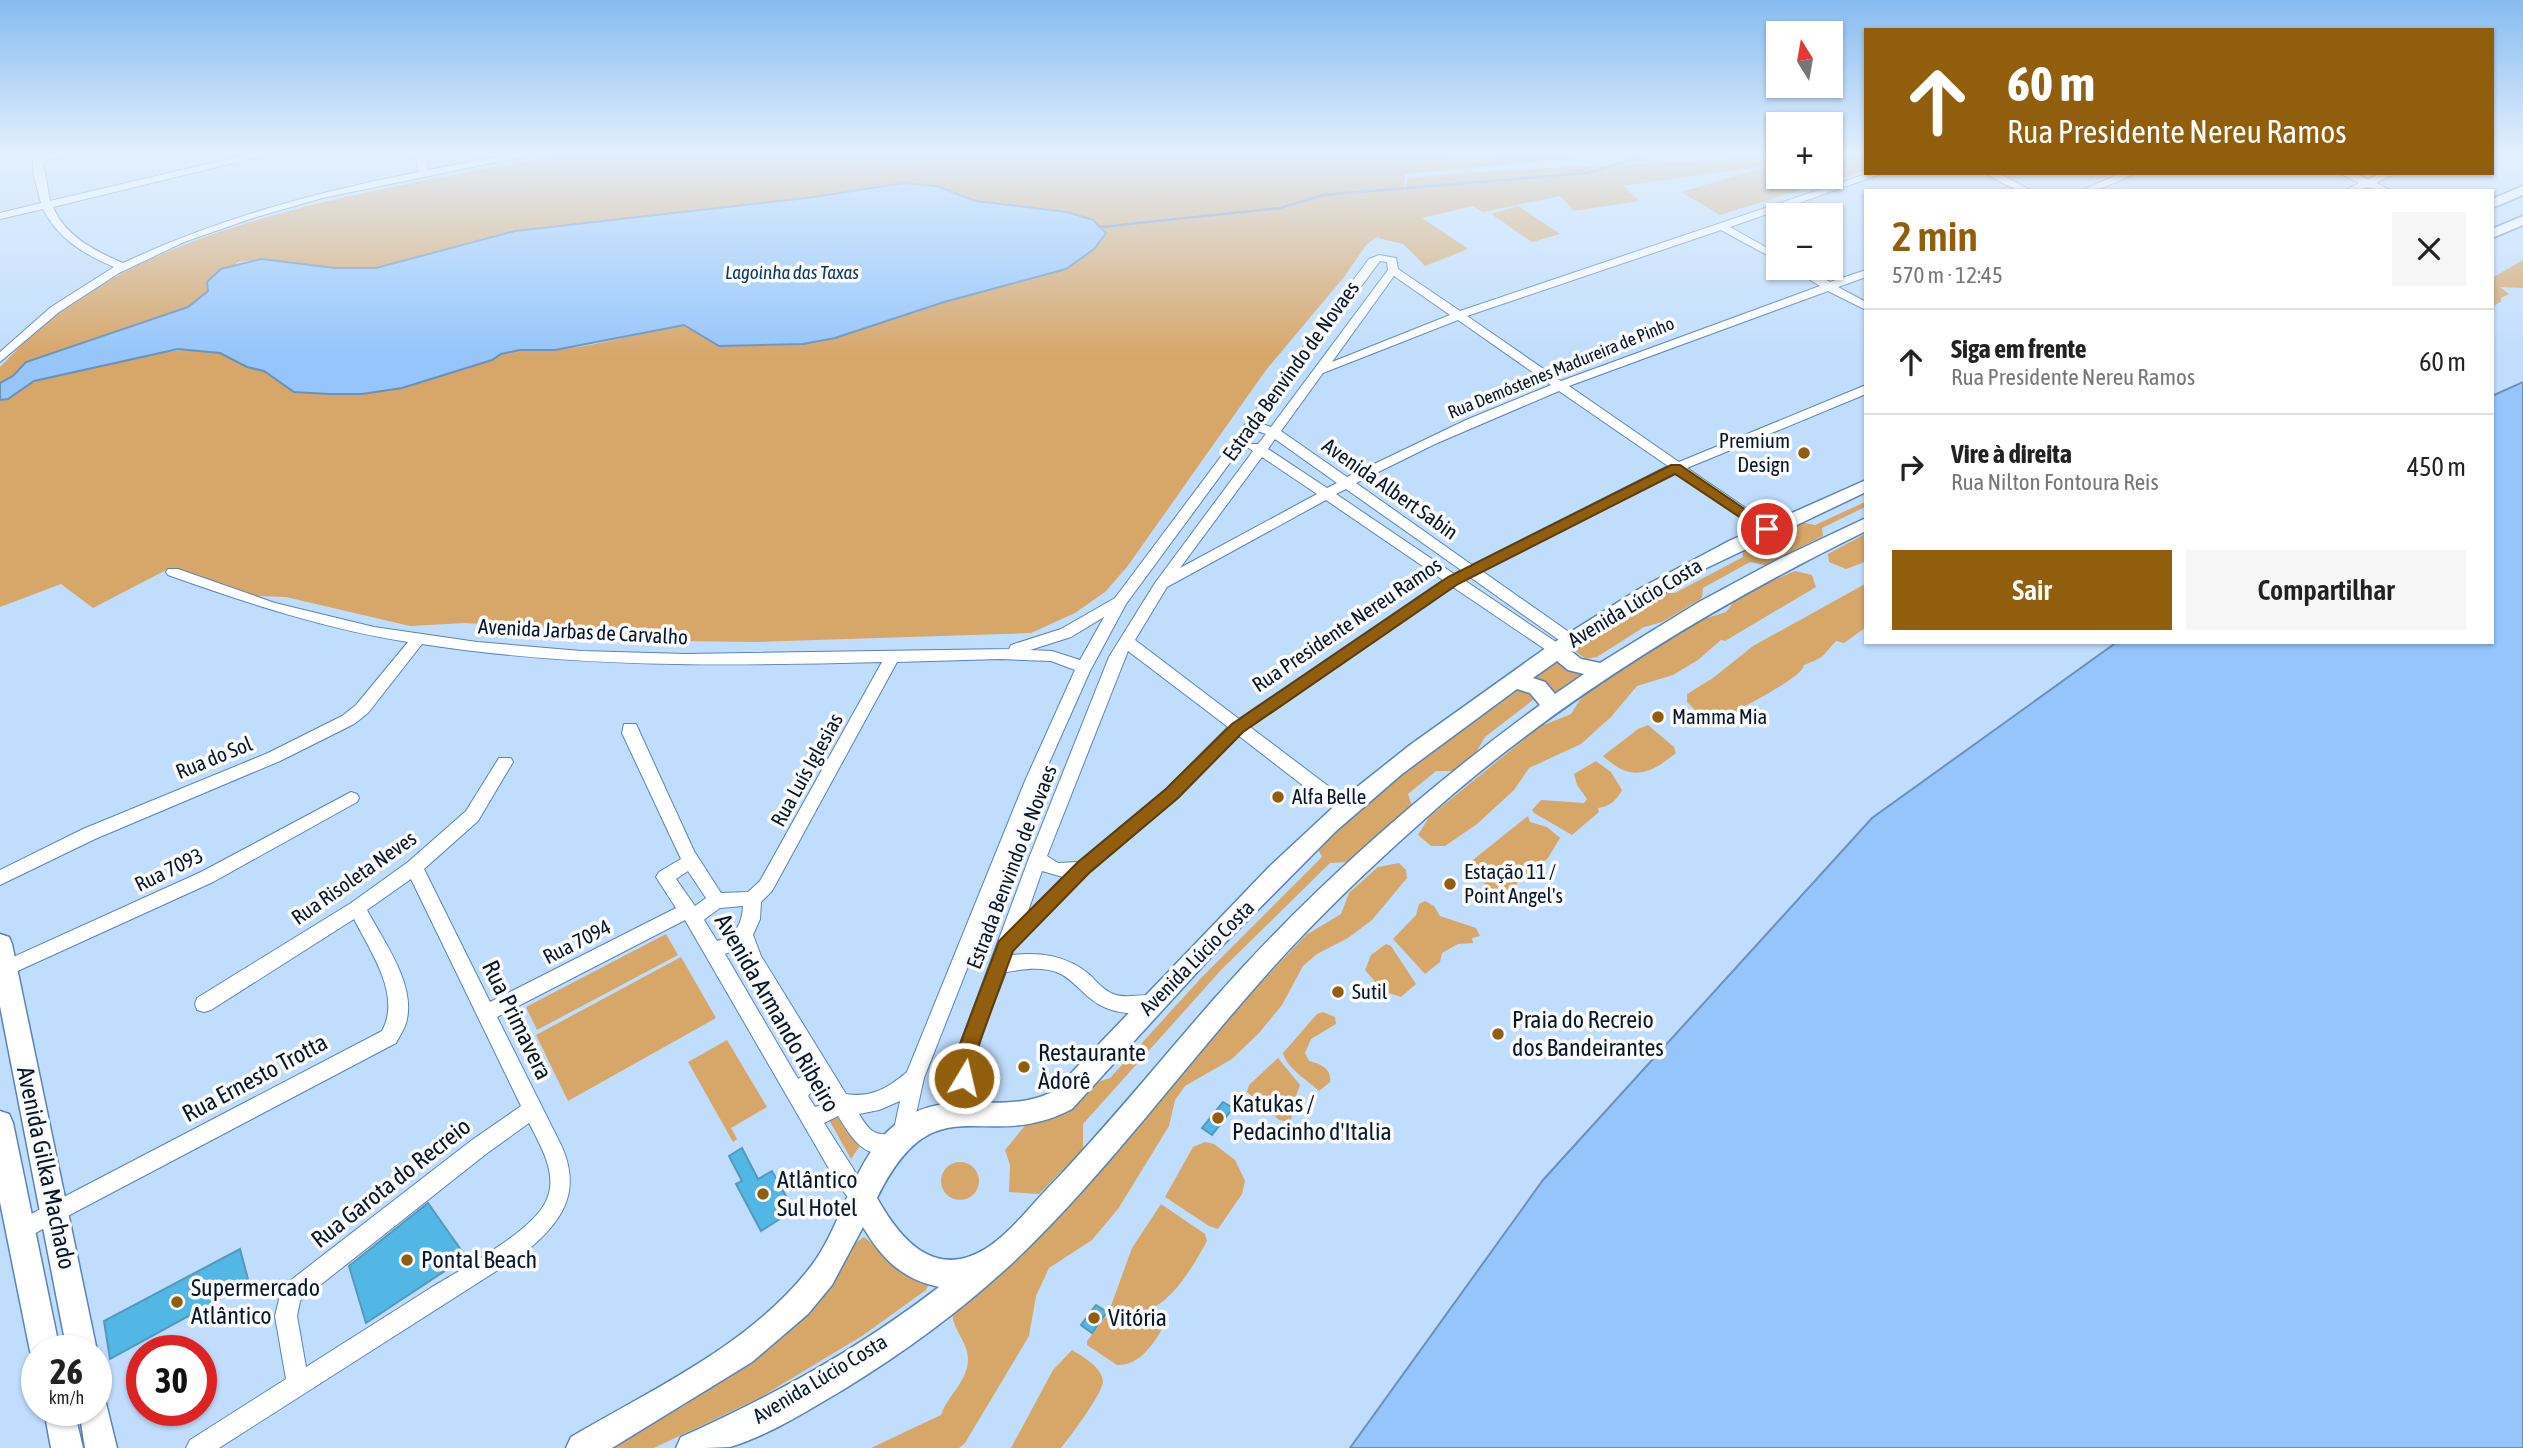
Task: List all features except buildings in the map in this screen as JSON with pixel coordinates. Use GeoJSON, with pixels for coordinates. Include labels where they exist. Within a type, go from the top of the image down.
{"type":"FeatureCollection","features":[{"type":"Feature","properties":{"kind":"main road"},"geometry":{"type":"LineString","coordinates":[[2494,233],[2522,221]]}},
{"type":"Feature","properties":{"kind":"main road","name":"Avenida Lúcio Costa"},"geometry":{"type":"LineString","coordinates":[[899,1138],[944,1113],[1027,1115],[1044,1111],[1066,1098],[1153,1003],[1346,809],[1436,735],[1564,645],[1652,589],[1767,529],[1864,486]]}},
{"type":"Feature","properties":{"kind":"main road","name":"Avenida Lúcio Costa"},"geometry":{"type":"LineString","coordinates":[[692,1448],[783,1406],[853,1364],[922,1316],[994,1259],[1041,1216],[1096,1157],[1292,932],[1409,819],[1551,707],[1727,592],[1864,525]]}},
{"type":"Feature","properties":{"kind":"main road"},"geometry":{"type":"LineString","coordinates":[[1564,645],[1575,665],[1603,671]]}},
{"type":"Feature","properties":{"kind":"main road"},"geometry":{"type":"LineString","coordinates":[[1514,681],[1538,686],[1548,696],[1551,707]]}},
{"type":"Feature","properties":{"kind":"main road","name":"Avenida Gilka Machado"},"geometry":{"type":"LineString","coordinates":[[2,961],[79,1335]]}},
{"type":"Feature","properties":{"kind":"main road","name":"Avenida Gilka Machado"},"geometry":{"type":"LineString","coordinates":[[0,1123],[19,1231],[42,1335]]}},
{"type":"Feature","properties":{"kind":"main road"},"geometry":{"type":"LineString","coordinates":[[582,1448],[736,1357],[789,1314],[825,1271],[899,1138]]}},
{"type":"Feature","properties":{"kind":"main road"},"geometry":{"type":"LineString","coordinates":[[863,1200],[891,1249],[907,1262],[933,1270],[953,1272],[972,1269],[994,1259]]}},
{"type":"Feature","properties":{"kind":"main road"},"geometry":{"type":"LineString","coordinates":[[62,1426],[67,1448]]}},
{"type":"Feature","properties":{"kind":"main road"},"geometry":{"type":"LineString","coordinates":[[97,1426],[101,1448]]}},
{"type":"Feature","properties":{"kind":"street"},"geometry":{"type":"LineString","coordinates":[[54,221],[73,243],[122,268]]}},
{"type":"Feature","properties":{"kind":"street"},"geometry":{"type":"LineString","coordinates":[[0,358],[38,321],[122,268],[189,238],[239,221]]}},
{"type":"Feature","properties":{"kind":"street"},"geometry":{"type":"LineString","coordinates":[[1319,371],[1461,315],[1742,221]]}},
{"type":"Feature","properties":{"kind":"street"},"geometry":{"type":"LineString","coordinates":[[1723,227],[1766,251]]}},
{"type":"Feature","properties":{"kind":"street","name":"Estrada Benvindo de Novaes"},"geometry":{"type":"LineString","coordinates":[[899,1138],[914,1078],[1032,781],[1084,667],[1120,601],[1373,261],[1388,259],[1394,262],[1393,270],[1160,586],[1126,641],[1110,675],[1038,858],[965,1062],[964,1078],[973,1098],[987,1112]]}},
{"type":"Feature","properties":{"kind":"street"},"geometry":{"type":"LineString","coordinates":[[1393,270],[1562,384],[1675,468],[1767,529]]}},
{"type":"Feature","properties":{"kind":"street","name":"Rua Demóstenes Madureira de Pinho"},"geometry":{"type":"LineString","coordinates":[[1160,586],[1327,494],[1467,424],[1562,384],[1864,274]]}},
{"type":"Feature","properties":{"kind":"street"},"geometry":{"type":"LineString","coordinates":[[1816,280],[1864,306]]}},
{"type":"Feature","properties":{"kind":"street"},"geometry":{"type":"LineString","coordinates":[[1350,329],[1361,341],[1388,342]]}},
{"type":"Feature","properties":{"kind":"street","name":"Rua Presidente Nereu Ramos"},"geometry":{"type":"LineString","coordinates":[[1005,947],[1083,868],[1172,793],[1237,728],[1453,580],[1675,468],[1864,391]]}},
{"type":"Feature","properties":{"kind":"street","name":"Avenida Albert Sabin"},"geometry":{"type":"LineString","coordinates":[[1251,425],[1274,432],[1469,570],[1564,645]]}},
{"type":"Feature","properties":{"kind":"street","name":"Avenida Albert Sabin"},"geometry":{"type":"LineString","coordinates":[[1237,443],[1261,450],[1453,580],[1564,645]]}},
{"type":"Feature","properties":{"kind":"street"},"geometry":{"type":"LineString","coordinates":[[1207,525],[1210,534],[1223,543],[1243,540]]}},
{"type":"Feature","properties":{"kind":"street","name":"Avenida Jarbas de Carvalho"},"geometry":{"type":"LineString","coordinates":[[173,572],[212,588],[303,617],[417,641],[621,657],[1000,654],[1052,656],[1084,667]]}},
{"type":"Feature","properties":{"kind":"street","name":"Avenida Jarbas de Carvalho"},"geometry":{"type":"LineString","coordinates":[[1000,654],[1066,633],[1120,601]]}},
{"type":"Feature","properties":{"kind":"street","name":"Rua do Sol"},"geometry":{"type":"LineString","coordinates":[[0,878],[89,834],[274,757],[348,720],[362,709],[417,641]]}},
{"type":"Feature","properties":{"kind":"street"},"geometry":{"type":"LineString","coordinates":[[1126,641],[1346,809]]}},
{"type":"Feature","properties":{"kind":"street","name":"Rua Luís Iglesias"},"geometry":{"type":"LineString","coordinates":[[752,899],[766,886],[893,656]]}},
{"type":"Feature","properties":{"kind":"street","name":"Avenida Armando Ribeiro"},"geometry":{"type":"LineString","coordinates":[[630,728],[690,862],[717,901],[752,899],[751,919],[744,935],[753,959],[838,1101],[867,1143],[899,1138]]}},
{"type":"Feature","properties":{"kind":"street","name":"Rua Risoleta Neves"},"geometry":{"type":"LineString","coordinates":[[204,1004],[357,908],[414,867],[472,816],[505,762]]}},
{"type":"Feature","properties":{"kind":"street","name":"Rua 7093"},"geometry":{"type":"LineString","coordinates":[[2,961],[207,877],[351,798]]}},
{"type":"Feature","properties":{"kind":"street"},"geometry":{"type":"LineString","coordinates":[[1038,858],[1051,870],[1083,868]]}},
{"type":"Feature","properties":{"kind":"street","name":"Avenida Armando Ribeiro"},"geometry":{"type":"LineString","coordinates":[[690,862],[665,876],[713,950],[846,1179],[863,1200]]}},
{"type":"Feature","properties":{"kind":"street","name":"Rua Primavera"},"geometry":{"type":"LineString","coordinates":[[298,1387],[515,1247],[542,1227],[559,1198],[559,1167],[487,1013],[414,867]]}},
{"type":"Feature","properties":{"kind":"street","name":"Rua 7094"},"geometry":{"type":"LineString","coordinates":[[487,1013],[717,901]]}},
{"type":"Feature","properties":{"kind":"street","name":"Rua Ernesto Trotta"},"geometry":{"type":"LineString","coordinates":[[19,1231],[389,1037],[396,1027],[400,1000],[357,908]]}},
{"type":"Feature","properties":{"kind":"street"},"geometry":{"type":"LineString","coordinates":[[713,950],[730,945],[744,935]]}},
{"type":"Feature","properties":{"kind":"street"},"geometry":{"type":"LineString","coordinates":[[998,965],[1051,963],[1068,971],[1110,1003],[1129,1007],[1153,1003]]}},
{"type":"Feature","properties":{"kind":"street"},"geometry":{"type":"LineString","coordinates":[[797,1095],[808,1082],[823,1077]]}},
{"type":"Feature","properties":{"kind":"street"},"geometry":{"type":"LineString","coordinates":[[809,1117],[828,1113],[838,1101],[851,1105],[877,1103],[899,1092],[914,1078]]}},
{"type":"Feature","properties":{"kind":"street","name":"Rua Garota do Recreio"},"geometry":{"type":"LineString","coordinates":[[298,1387],[286,1316],[290,1295],[479,1147],[533,1109]]}},
{"type":"Feature","properties":{"kind":"street"},"geometry":{"type":"LineString","coordinates":[[198,1448],[298,1387]]}},
{"type":"Feature","properties":{"kind":"shaded area"},"geometry":{"type":"Polygon","coordinates":[[[256,221],[607,221],[515,231],[376,268],[335,268],[261,259],[238,262],[188,307],[26,362],[34,381],[150,354],[192,349],[220,353],[247,367],[264,371],[294,392],[362,394],[402,388],[507,353],[571,348],[684,325],[705,338],[762,346],[803,344],[835,338],[944,302],[1066,269],[1067,221],[1426,221],[1468,249],[1425,266],[1403,244],[1378,238],[1380,235],[1367,244],[1344,277],[1266,370],[1127,567],[1105,592],[1075,613],[1031,633],[755,642],[680,641],[618,632],[465,623],[410,626],[286,597],[255,596],[170,568],[93,608],[61,584],[0,607],[0,367],[54,316],[109,280],[169,251],[256,221]]]}},
{"type":"Feature","properties":{"kind":"shaded area"},"geometry":{"type":"Polygon","coordinates":[[[1501,221],[1540,221],[1560,234],[1532,242],[1501,221]]]}},
{"type":"Feature","properties":{"kind":"shaded area"},"geometry":{"type":"Polygon","coordinates":[[[2523,260],[2523,288],[2500,287],[2509,294],[2501,298],[2501,302],[2494,307],[2494,277],[2523,260]]]}},
{"type":"Feature","properties":{"kind":"shaded area"},"geometry":{"type":"Polygon","coordinates":[[[1864,502],[1864,507],[1822,528],[1823,536],[1765,565],[1750,562],[1703,588],[1702,598],[1662,622],[1644,627],[1597,657],[1586,659],[1576,652],[1579,645],[1657,592],[1675,593],[1743,557],[1742,546],[1795,521],[1815,525],[1864,502]]]}},
{"type":"Feature","properties":{"kind":"shaded area"},"geometry":{"type":"Polygon","coordinates":[[[1864,535],[1864,562],[1846,569],[1829,562],[1828,554],[1864,535]]]}},
{"type":"Feature","properties":{"kind":"shaded area"},"geometry":{"type":"Polygon","coordinates":[[[1795,571],[1812,575],[1816,587],[1725,641],[1721,640],[1698,660],[1673,675],[1637,686],[1611,717],[1581,744],[1529,768],[1514,790],[1477,824],[1445,846],[1431,846],[1418,835],[1429,817],[1539,727],[1571,714],[1585,692],[1694,622],[1726,612],[1739,595],[1795,571]]]}},
{"type":"Feature","properties":{"kind":"shaded area"},"geometry":{"type":"Polygon","coordinates":[[[1864,585],[1864,629],[1844,643],[1836,641],[1823,656],[1804,665],[1791,679],[1710,725],[1687,702],[1687,694],[1713,678],[1753,646],[1864,585]]]}},
{"type":"Feature","properties":{"kind":"shaded area"},"geometry":{"type":"Polygon","coordinates":[[[1556,654],[1586,671],[1555,693],[1544,681],[1528,675],[1556,654]]]}},
{"type":"Feature","properties":{"kind":"shaded area"},"geometry":{"type":"Polygon","coordinates":[[[1524,686],[1535,698],[1533,700],[1485,737],[1475,754],[1454,771],[1436,771],[1408,794],[1412,806],[1349,862],[1330,863],[1222,969],[1083,1124],[1083,1149],[1039,1194],[1009,1192],[1010,1165],[1005,1150],[1028,1122],[1085,1086],[1110,1078],[1202,977],[1322,857],[1316,845],[1379,790],[1524,686]]]}},
{"type":"Feature","properties":{"kind":"shaded area"},"geometry":{"type":"Polygon","coordinates":[[[1648,725],[1674,747],[1676,753],[1666,761],[1648,770],[1631,772],[1622,770],[1603,756],[1638,729],[1648,725]]]}},
{"type":"Feature","properties":{"kind":"shaded area"},"geometry":{"type":"Polygon","coordinates":[[[1596,761],[1611,772],[1622,790],[1618,797],[1606,806],[1598,808],[1599,812],[1572,835],[1534,813],[1532,810],[1541,800],[1584,803],[1587,799],[1577,785],[1574,774],[1596,761]]]}},
{"type":"Feature","properties":{"kind":"shaded area"},"geometry":{"type":"Polygon","coordinates":[[[1528,816],[1530,822],[1547,827],[1560,838],[1548,858],[1500,898],[1488,889],[1469,863],[1528,816]]]}},
{"type":"Feature","properties":{"kind":"shaded area"},"geometry":{"type":"Polygon","coordinates":[[[1399,863],[1406,870],[1407,878],[1372,920],[1348,938],[1317,954],[1303,966],[1282,1005],[1259,1033],[1232,1059],[1185,1086],[1175,1100],[1169,1126],[1118,1209],[1092,1240],[1049,1268],[1036,1296],[1029,1336],[965,1443],[959,1448],[871,1448],[941,1415],[965,1374],[968,1359],[954,1323],[953,1311],[1306,935],[1341,914],[1349,893],[1378,867],[1399,863]]]}},
{"type":"Feature","properties":{"kind":"shaded area"},"geometry":{"type":"Polygon","coordinates":[[[1425,901],[1434,906],[1440,916],[1476,928],[1480,936],[1472,938],[1473,943],[1458,944],[1442,953],[1440,962],[1425,974],[1393,939],[1416,915],[1419,904],[1425,901]]]}},
{"type":"Feature","properties":{"kind":"shaded area"},"geometry":{"type":"Polygon","coordinates":[[[666,934],[678,955],[537,1030],[526,1007],[666,934]]]}},
{"type":"Feature","properties":{"kind":"shaded area"},"geometry":{"type":"Polygon","coordinates":[[[1386,944],[1391,946],[1416,984],[1401,997],[1383,991],[1365,970],[1371,955],[1386,944]]]}},
{"type":"Feature","properties":{"kind":"shaded area"},"geometry":{"type":"Polygon","coordinates":[[[744,949],[860,1146],[851,1159],[734,950],[744,949]]]}},
{"type":"Feature","properties":{"kind":"shaded area"},"geometry":{"type":"Polygon","coordinates":[[[681,957],[716,1018],[568,1101],[536,1035],[681,957]]]}},
{"type":"Feature","properties":{"kind":"shaded area"},"geometry":{"type":"Polygon","coordinates":[[[1323,1012],[1335,1017],[1336,1024],[1311,1039],[1305,1053],[1309,1061],[1321,1065],[1329,1073],[1330,1082],[1319,1091],[1294,1070],[1283,1053],[1317,1014],[1323,1012]]]}},
{"type":"Feature","properties":{"kind":"shaded area"},"geometry":{"type":"Polygon","coordinates":[[[727,1040],[767,1107],[731,1128],[737,1139],[733,1142],[688,1062],[727,1040]]]}},
{"type":"Feature","properties":{"kind":"shaded area"},"geometry":{"type":"Polygon","coordinates":[[[1278,1058],[1300,1085],[1296,1096],[1286,1105],[1294,1111],[1290,1122],[1279,1120],[1247,1092],[1249,1085],[1278,1058]]]}},
{"type":"Feature","properties":{"kind":"shaded area"},"geometry":{"type":"Polygon","coordinates":[[[1205,1142],[1214,1144],[1235,1160],[1245,1181],[1242,1194],[1218,1229],[1165,1197],[1193,1147],[1205,1142]]]}},
{"type":"Feature","properties":{"kind":"shaded area"},"geometry":{"type":"Polygon","coordinates":[[[960,1162],[973,1168],[979,1181],[973,1194],[960,1200],[947,1194],[941,1181],[947,1168],[960,1162]]]}},
{"type":"Feature","properties":{"kind":"shaded area"},"geometry":{"type":"Polygon","coordinates":[[[1161,1204],[1205,1234],[1207,1241],[1175,1290],[1147,1311],[1163,1327],[1155,1340],[1139,1358],[1117,1365],[1087,1345],[1087,1341],[1108,1314],[1132,1248],[1161,1204]]]}},
{"type":"Feature","properties":{"kind":"shaded area"},"geometry":{"type":"Polygon","coordinates":[[[864,1237],[905,1270],[930,1282],[926,1290],[862,1336],[759,1398],[654,1448],[610,1448],[685,1405],[782,1333],[832,1281],[854,1244],[864,1237]]]}},
{"type":"Feature","properties":{"kind":"shaded area"},"geometry":{"type":"Polygon","coordinates":[[[1072,1350],[1091,1363],[1102,1377],[1101,1388],[1092,1405],[1061,1448],[1011,1448],[1053,1370],[1072,1350]]]}},
{"type":"Feature","properties":{"kind":"water","name":"Lagoinha das Taxas"},"geometry":{"type":"Polygon","coordinates":[[[607,221],[1094,221],[1106,233],[1094,249],[1066,269],[944,302],[835,338],[803,344],[719,346],[684,325],[555,350],[519,350],[402,388],[362,394],[294,392],[264,371],[247,367],[220,353],[178,349],[34,381],[8,399],[0,400],[0,383],[13,376],[26,362],[188,307],[208,291],[207,282],[221,269],[261,259],[335,268],[376,268],[515,231],[607,221]]]}},
{"type":"Feature","properties":{"kind":"water"},"geometry":{"type":"Polygon","coordinates":[[[2523,382],[2523,1448],[1350,1448],[1543,1180],[1872,818],[2114,644],[2494,644],[2494,395],[2523,382]]]}},
{"type":"Feature","properties":{"kind":"waterway"},"geometry":{"type":"LineString","coordinates":[[1101,227],[1162,221]]}},
{"type":"Feature","properties":{"kind":"place","name":"Premium Design"},"geometry":{"type":"Point","coordinates":[1804,453]}},
{"type":"Feature","properties":{"kind":"place","name":"Mamma Mia"},"geometry":{"type":"Point","coordinates":[1658,717]}},
{"type":"Feature","properties":{"kind":"place","name":"Alfa Belle"},"geometry":{"type":"Point","coordinates":[1278,797]}},
{"type":"Feature","properties":{"kind":"place","name":"Estação 11 / Point Angel's"},"geometry":{"type":"Point","coordinates":[1450,884]}},
{"type":"Feature","properties":{"kind":"place","name":"Sutil"},"geometry":{"type":"Point","coordinates":[1338,992]}},
{"type":"Feature","properties":{"kind":"place","name":"Praia do Recreio dos Bandeirantes"},"geometry":{"type":"Point","coordinates":[1498,1034]}},
{"type":"Feature","properties":{"kind":"place","name":"Restaurante Àdorê"},"geometry":{"type":"Point","coordinates":[1024,1067]}},
{"type":"Feature","properties":{"kind":"place","name":"Katukas / Pedacinho d'Italia"},"geometry":{"type":"Point","coordinates":[1218,1118]}},
{"type":"Feature","properties":{"kind":"place","name":"Atlântico Sul Hotel"},"geometry":{"type":"Point","coordinates":[763,1194]}},
{"type":"Feature","properties":{"kind":"place","name":"Pontal Beach"},"geometry":{"type":"Point","coordinates":[407,1260]}},
{"type":"Feature","properties":{"kind":"place","name":"Supermercado Atlântico"},"geometry":{"type":"Point","coordinates":[177,1302]}},
{"type":"Feature","properties":{"kind":"place","name":"Vitória"},"geometry":{"type":"Point","coordinates":[1094,1318]}},
{"type":"Feature","properties":{"kind":"route"},"geometry":{"type":"LineString","coordinates":[[964,1078],[970,1044],[1005,947],[1083,868],[1172,793],[1237,728],[1453,580],[1675,468],[1767,529]]}}]}
